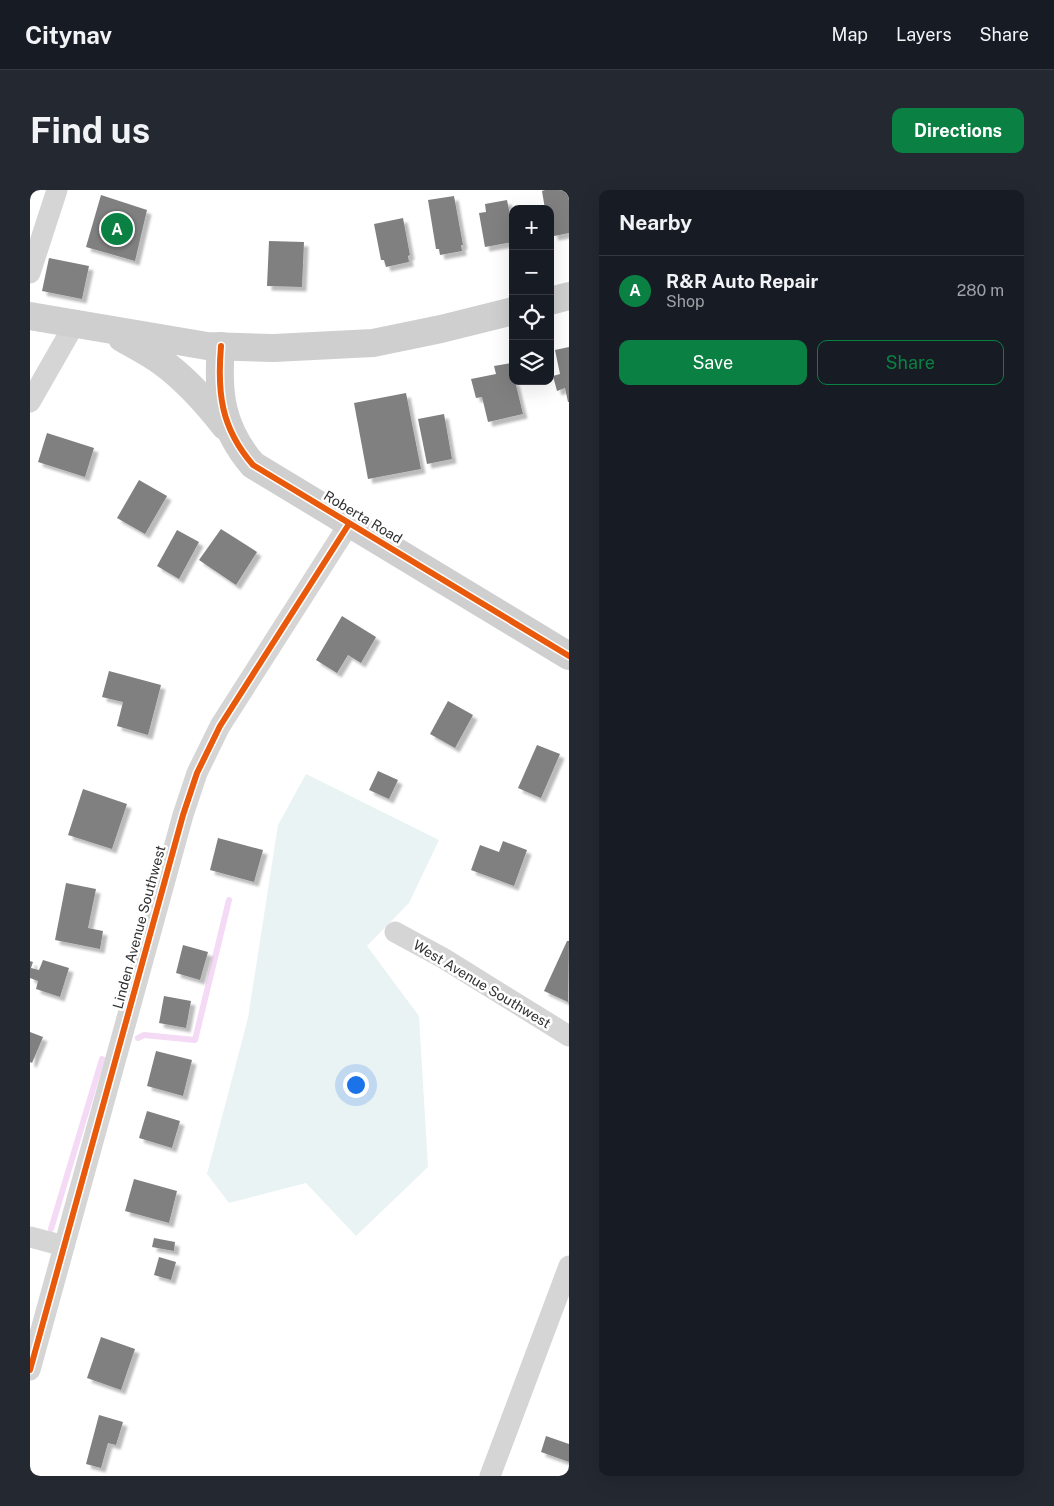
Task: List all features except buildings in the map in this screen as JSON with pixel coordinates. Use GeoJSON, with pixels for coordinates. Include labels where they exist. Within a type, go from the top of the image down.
{"type":"FeatureCollection","features":[{"type":"Feature","properties":{"kind":"main road"},"geometry":{"type":"LineString","coordinates":[[554,300],[569,296]]}},
{"type":"Feature","properties":{"kind":"main road"},"geometry":{"type":"LineString","coordinates":[[30,316],[207,346],[274,348],[373,342],[442,329],[509,312]]}},
{"type":"Feature","properties":{"kind":"main road"},"geometry":{"type":"LineString","coordinates":[[109,330],[162,362],[186,382],[205,401],[232,435]]}},
{"type":"Feature","properties":{"kind":"main road","name":"Roberta Road"},"geometry":{"type":"LineString","coordinates":[[221,346],[219,376],[221,398],[226,418],[232,435],[242,452],[253,465],[569,656]]}},
{"type":"Feature","properties":{"kind":"street"},"geometry":{"type":"LineString","coordinates":[[30,272],[57,190]]}},
{"type":"Feature","properties":{"kind":"street"},"geometry":{"type":"LineString","coordinates":[[30,402],[74,324]]}},
{"type":"Feature","properties":{"kind":"street","name":"Linden Avenue Southwest"},"geometry":{"type":"LineString","coordinates":[[30,1370],[183,815],[198,773],[220,726],[349,524]]}},
{"type":"Feature","properties":{"kind":"street","name":"West Avenue Southwest"},"geometry":{"type":"LineString","coordinates":[[395,932],[443,958],[569,1036]]}},
{"type":"Feature","properties":{"kind":"street"},"geometry":{"type":"LineString","coordinates":[[30,1237],[64,1246]]}},
{"type":"Feature","properties":{"kind":"street"},"geometry":{"type":"LineString","coordinates":[[490,1476],[568,1272]]}},
{"type":"Feature","properties":{"kind":"shaded area"},"geometry":{"type":"Polygon","coordinates":[[[306,774],[439,840],[409,903],[367,946],[419,1016],[428,1167],[356,1236],[306,1183],[229,1203],[207,1174],[248,1018],[278,825],[306,774]]]}},
{"type":"Feature","properties":{"kind":"waterway"},"geometry":{"type":"LineString","coordinates":[[138,1038],[144,1035],[195,1040],[229,900]]}},
{"type":"Feature","properties":{"kind":"waterway"},"geometry":{"type":"LineString","coordinates":[[51,1229],[102,1059]]}},
{"type":"Feature","properties":{"kind":"cycle path"},"geometry":{"type":"LineString","coordinates":[[221,346],[220,379],[224,409],[234,437],[253,465],[569,656]]}},
{"type":"Feature","properties":{"kind":"cycle path"},"geometry":{"type":"LineString","coordinates":[[30,1370],[183,815],[197,773],[220,726],[349,524]]}},
{"type":"Feature","properties":{"kind":"place","name":"R&R Auto Repair"},"geometry":{"type":"Point","coordinates":[117,229]}}]}
